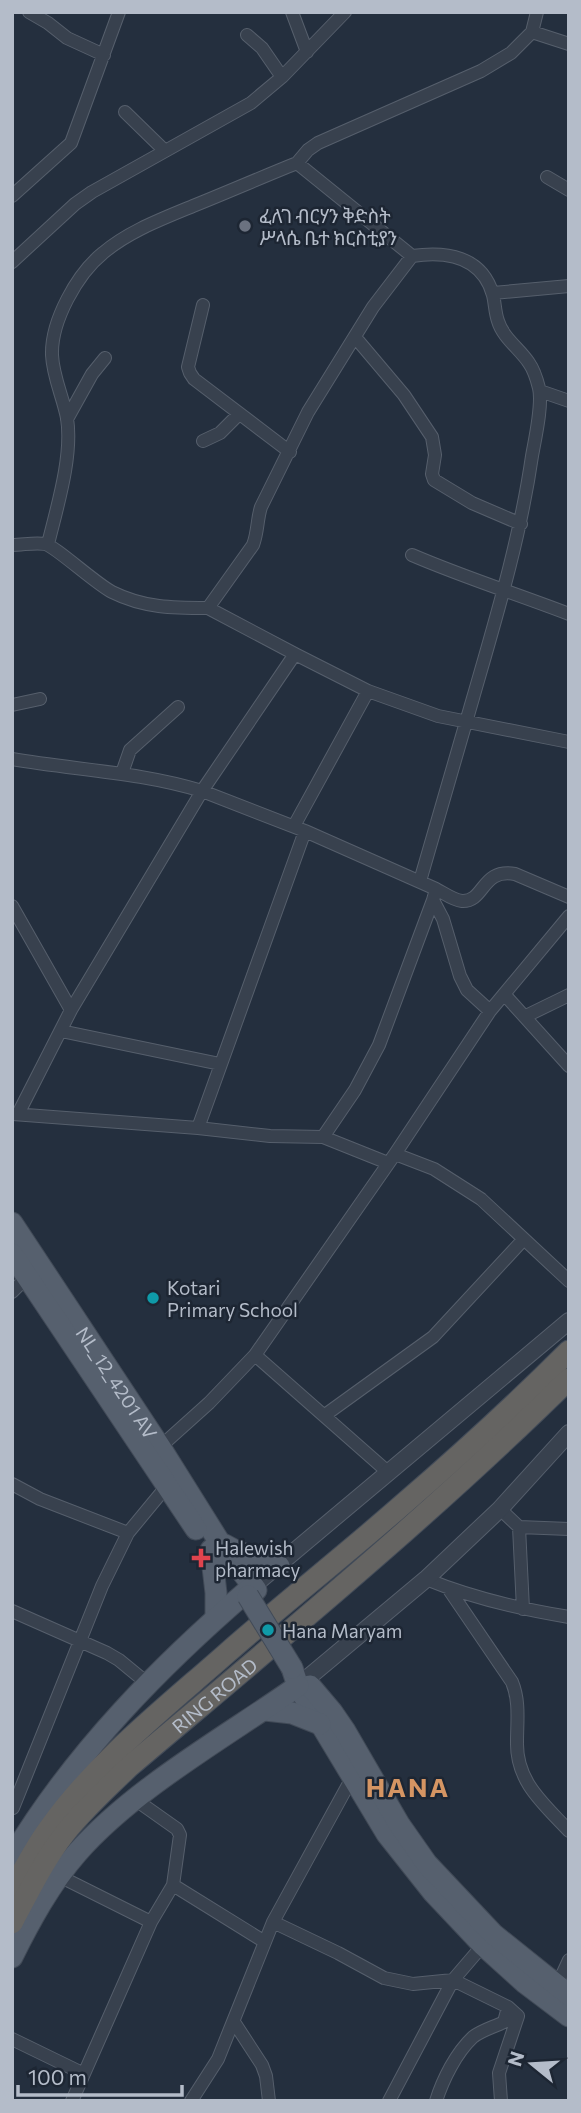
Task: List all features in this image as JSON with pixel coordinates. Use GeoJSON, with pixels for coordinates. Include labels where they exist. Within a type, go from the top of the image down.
{"type":"FeatureCollection","features":[{"type":"Feature","properties":{"kind":"highway","name":"RING ROAD"},"geometry":{"type":"LineString","coordinates":[[12,1891],[50,1826],[111,1757],[273,1612],[401,1507],[521,1399],[569,1351]]}},
{"type":"Feature","properties":{"kind":"highway","name":"RING ROAD"},"geometry":{"type":"LineString","coordinates":[[12,1923],[45,1862],[95,1800],[130,1766],[415,1522],[506,1441],[569,1379]]}},
{"type":"Feature","properties":{"kind":"main road","name":"NL_12_4201 AV"},"geometry":{"type":"LineString","coordinates":[[12,1223],[160,1447],[216,1546]]}},
{"type":"Feature","properties":{"kind":"main road","name":"NL_12_4201 AV"},"geometry":{"type":"LineString","coordinates":[[12,1254],[20,1284],[115,1406],[166,1487],[216,1546]]}},
{"type":"Feature","properties":{"kind":"main road"},"geometry":{"type":"LineString","coordinates":[[216,1546],[279,1566]]}},
{"type":"Feature","properties":{"kind":"main road"},"geometry":{"type":"LineString","coordinates":[[216,1546],[251,1591],[299,1674],[320,1724],[387,1834],[433,1892],[483,1945],[524,1982],[569,2016]]}},
{"type":"Feature","properties":{"kind":"main road"},"geometry":{"type":"LineString","coordinates":[[216,1546],[216,1617]]}},
{"type":"Feature","properties":{"kind":"main road"},"geometry":{"type":"LineString","coordinates":[[12,1857],[34,1820],[97,1739],[148,1683],[216,1617],[251,1591]]}},
{"type":"Feature","properties":{"kind":"main road"},"geometry":{"type":"LineString","coordinates":[[12,1957],[59,1875],[78,1852],[136,1800],[177,1768],[265,1710],[299,1674]]}},
{"type":"Feature","properties":{"kind":"main road"},"geometry":{"type":"LineString","coordinates":[[299,1674],[332,1712],[399,1824],[427,1864],[493,1934],[561,1990]]}},
{"type":"Feature","properties":{"kind":"main road"},"geometry":{"type":"LineString","coordinates":[[265,1710],[292,1713],[320,1724]]}},
{"type":"Feature","properties":{"kind":"street"},"geometry":{"type":"LineString","coordinates":[[29,12],[67,38],[104,55]]}},
{"type":"Feature","properties":{"kind":"street"},"geometry":{"type":"LineString","coordinates":[[12,195],[71,143],[119,12]]}},
{"type":"Feature","properties":{"kind":"street"},"geometry":{"type":"LineString","coordinates":[[292,12],[307,52]]}},
{"type":"Feature","properties":{"kind":"street"},"geometry":{"type":"LineString","coordinates":[[12,262],[75,204],[92,192],[251,103],[282,77],[345,12]]}},
{"type":"Feature","properties":{"kind":"street"},"geometry":{"type":"LineString","coordinates":[[48,544],[66,461],[67,419],[53,365],[54,339],[61,312],[77,283],[100,254],[163,218],[297,163],[318,143],[481,71],[511,53],[532,32],[537,12]]}},
{"type":"Feature","properties":{"kind":"street"},"geometry":{"type":"LineString","coordinates":[[532,32],[569,44]]}},
{"type":"Feature","properties":{"kind":"street"},"geometry":{"type":"LineString","coordinates":[[247,35],[262,48],[282,77]]}},
{"type":"Feature","properties":{"kind":"street"},"geometry":{"type":"LineString","coordinates":[[125,112],[165,151]]}},
{"type":"Feature","properties":{"kind":"street"},"geometry":{"type":"LineString","coordinates":[[297,163],[412,256]]}},
{"type":"Feature","properties":{"kind":"street"},"geometry":{"type":"LineString","coordinates":[[547,177],[569,190]]}},
{"type":"Feature","properties":{"kind":"street"},"geometry":{"type":"LineString","coordinates":[[208,608],[253,545],[257,536],[261,506],[308,412],[373,307],[412,256],[433,253],[451,255],[474,265],[484,274],[493,293],[501,330],[529,363],[540,391],[521,524],[505,589],[420,881]]}},
{"type":"Feature","properties":{"kind":"street"},"geometry":{"type":"LineString","coordinates":[[493,293],[569,286]]}},
{"type":"Feature","properties":{"kind":"street"},"geometry":{"type":"LineString","coordinates":[[203,305],[188,366],[190,373],[194,379],[290,452]]}},
{"type":"Feature","properties":{"kind":"street"},"geometry":{"type":"LineString","coordinates":[[355,337],[404,396],[432,438],[435,455],[432,474],[434,480],[472,503],[521,524]]}},
{"type":"Feature","properties":{"kind":"street"},"geometry":{"type":"LineString","coordinates":[[67,419],[92,374],[105,358]]}},
{"type":"Feature","properties":{"kind":"street"},"geometry":{"type":"LineString","coordinates":[[540,391],[569,401]]}},
{"type":"Feature","properties":{"kind":"street"},"geometry":{"type":"LineString","coordinates":[[203,441],[220,433],[239,414]]}},
{"type":"Feature","properties":{"kind":"street"},"geometry":{"type":"LineString","coordinates":[[12,545],[48,544],[88,577],[112,592],[159,608],[208,608],[368,691],[439,716],[569,742]]}},
{"type":"Feature","properties":{"kind":"street"},"geometry":{"type":"LineString","coordinates":[[412,555],[451,572],[569,614]]}},
{"type":"Feature","properties":{"kind":"street"},"geometry":{"type":"LineString","coordinates":[[295,654],[202,791],[71,1010],[15,1114],[270,1136],[323,1137],[434,1169],[481,1199],[569,1281]]}},
{"type":"Feature","properties":{"kind":"street"},"geometry":{"type":"LineString","coordinates":[[198,1128],[299,829],[368,691]]}},
{"type":"Feature","properties":{"kind":"street"},"geometry":{"type":"LineString","coordinates":[[12,705],[40,699]]}},
{"type":"Feature","properties":{"kind":"street"},"geometry":{"type":"LineString","coordinates":[[122,773],[130,750],[178,707]]}},
{"type":"Feature","properties":{"kind":"street"},"geometry":{"type":"LineString","coordinates":[[12,759],[172,782],[299,829],[420,881],[435,895],[460,976],[467,990],[490,1011]]}},
{"type":"Feature","properties":{"kind":"street"},"geometry":{"type":"LineString","coordinates":[[435,895],[465,901],[478,894],[489,879],[506,873],[515,874],[569,897]]}},
{"type":"Feature","properties":{"kind":"street"},"geometry":{"type":"LineString","coordinates":[[323,1137],[355,1090],[379,1045],[435,895]]}},
{"type":"Feature","properties":{"kind":"street"},"geometry":{"type":"LineString","coordinates":[[12,906],[71,1010]]}},
{"type":"Feature","properties":{"kind":"street"},"geometry":{"type":"LineString","coordinates":[[160,1447],[209,1403],[256,1355],[490,1011],[569,916]]}},
{"type":"Feature","properties":{"kind":"street"},"geometry":{"type":"LineString","coordinates":[[504,994],[569,1066]]}},
{"type":"Feature","properties":{"kind":"street"},"geometry":{"type":"LineString","coordinates":[[526,1016],[569,995]]}},
{"type":"Feature","properties":{"kind":"street"},"geometry":{"type":"LineString","coordinates":[[61,1031],[220,1064]]}},
{"type":"Feature","properties":{"kind":"street"},"geometry":{"type":"LineString","coordinates":[[325,1415],[433,1337],[523,1240]]}},
{"type":"Feature","properties":{"kind":"street"},"geometry":{"type":"LineString","coordinates":[[251,1591],[569,1321]]}},
{"type":"Feature","properties":{"kind":"street"},"geometry":{"type":"LineString","coordinates":[[256,1355],[389,1473]]}},
{"type":"Feature","properties":{"kind":"street"},"geometry":{"type":"LineString","coordinates":[[299,1674],[341,1650],[426,1579],[500,1508],[569,1433]]}},
{"type":"Feature","properties":{"kind":"street"},"geometry":{"type":"LineString","coordinates":[[12,1484],[40,1499],[128,1533]]}},
{"type":"Feature","properties":{"kind":"street"},"geometry":{"type":"LineString","coordinates":[[34,1820],[13,1807],[102,1587],[128,1533],[166,1487]]}},
{"type":"Feature","properties":{"kind":"street"},"geometry":{"type":"LineString","coordinates":[[500,1508],[519,1527],[569,1530]]}},
{"type":"Feature","properties":{"kind":"street"},"geometry":{"type":"LineString","coordinates":[[519,1527],[523,1609]]}},
{"type":"Feature","properties":{"kind":"street"},"geometry":{"type":"LineString","coordinates":[[426,1579],[523,1609],[569,1617]]}},
{"type":"Feature","properties":{"kind":"street"},"geometry":{"type":"LineString","coordinates":[[448,1588],[516,1691],[517,1746],[523,1776],[532,1791],[569,1831]]}},
{"type":"Feature","properties":{"kind":"street"},"geometry":{"type":"LineString","coordinates":[[12,1611],[119,1660],[148,1683]]}},
{"type":"Feature","properties":{"kind":"street"},"geometry":{"type":"LineString","coordinates":[[191,2101],[218,2059],[273,1922],[353,1776]]}},
{"type":"Feature","properties":{"kind":"street"},"geometry":{"type":"LineString","coordinates":[[72,2101],[151,1922],[173,1885],[180,1835],[177,1829],[136,1800]]}},
{"type":"Feature","properties":{"kind":"street"},"geometry":{"type":"LineString","coordinates":[[59,1875],[151,1922]]}},
{"type":"Feature","properties":{"kind":"street"},"geometry":{"type":"LineString","coordinates":[[173,1885],[265,1942]]}},
{"type":"Feature","properties":{"kind":"street"},"geometry":{"type":"LineString","coordinates":[[273,1922],[384,1978],[413,1984],[453,1980],[508,2007],[518,2016],[499,2073],[501,2101]]}},
{"type":"Feature","properties":{"kind":"street"},"geometry":{"type":"LineString","coordinates":[[389,2101],[453,1980],[483,1945]]}},
{"type":"Feature","properties":{"kind":"street"},"geometry":{"type":"LineString","coordinates":[[561,1990],[563,1973],[569,1959]]}},
{"type":"Feature","properties":{"kind":"street"},"geometry":{"type":"LineString","coordinates":[[436,2101],[456,2059],[474,2036],[504,2022],[508,2007]]}},
{"type":"Feature","properties":{"kind":"street"},"geometry":{"type":"LineString","coordinates":[[234,2022],[262,2065],[269,2101]]}},
{"type":"Feature","properties":{"kind":"street"},"geometry":{"type":"LineString","coordinates":[[12,2039],[84,2074]]}},
{"type":"Feature","properties":{"kind":"place","name":"ፈለገ ብርሃን ቅድስት ሥላሴ ቤተ ክርስቲያን"},"geometry":{"type":"Point","coordinates":[245,226]}},
{"type":"Feature","properties":{"kind":"place","name":"Kotari Primary School"},"geometry":{"type":"Point","coordinates":[153,1298]}},
{"type":"Feature","properties":{"kind":"place","name":"Halewish pharmacy"},"geometry":{"type":"Point","coordinates":[201,1558]}},
{"type":"Feature","properties":{"kind":"place","name":"Hana Maryam"},"geometry":{"type":"Point","coordinates":[268,1630]}},
{"type":"Feature","properties":{"kind":"district","name":"HANA"},"geometry":{"type":"Point","coordinates":[408,1786]}}]}
